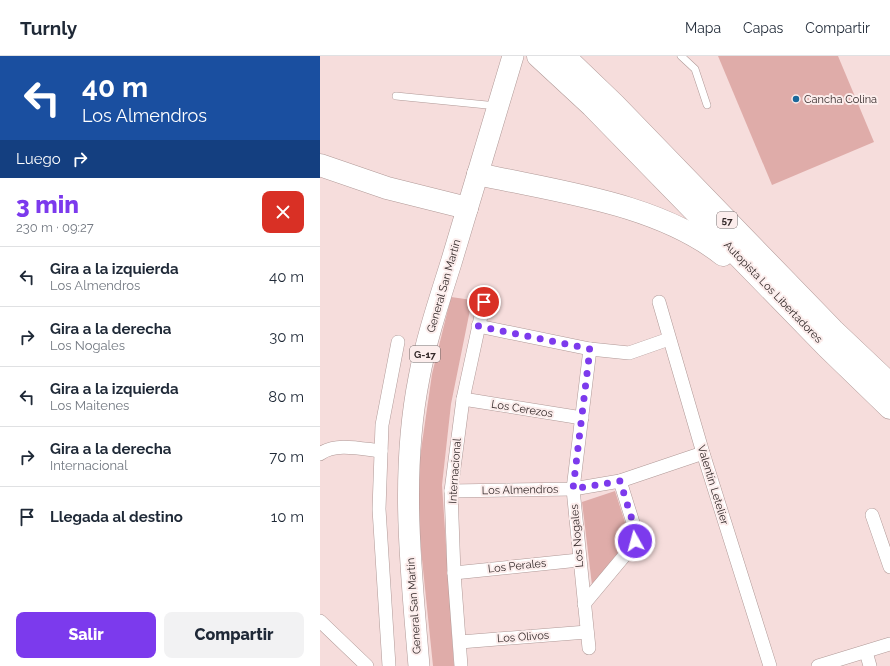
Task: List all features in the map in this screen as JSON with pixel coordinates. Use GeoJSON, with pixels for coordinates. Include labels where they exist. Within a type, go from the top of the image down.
{"type":"FeatureCollection","features":[{"type":"Feature","properties":{"kind":"highway","name":"Autopista Los Libertadores"},"geometry":{"type":"LineString","coordinates":[[550,59],[592,106],[788,307],[890,408]]}},
{"type":"Feature","properties":{"kind":"highway","name":"Autopista Los Libertadores"},"geometry":{"type":"LineString","coordinates":[[550,59],[614,104],[833,330],[890,384]]}},
{"type":"Feature","properties":{"kind":"highway"},"geometry":{"type":"LineString","coordinates":[[320,165],[387,188],[467,208]]}},
{"type":"Feature","properties":{"kind":"highway"},"geometry":{"type":"LineString","coordinates":[[478,174],[610,203],[639,211],[679,227],[714,248],[788,307]]}},
{"type":"Feature","properties":{"kind":"main road","name":"General San Martín"},"geometry":{"type":"LineString","coordinates":[[417,665],[408,499],[412,424],[420,371],[513,56]]}},
{"type":"Feature","properties":{"kind":"street","name":"Internacional"},"geometry":{"type":"LineString","coordinates":[[461,666],[454,573],[451,491],[463,399],[484,302]]}},
{"type":"Feature","properties":{"kind":"street","name":"Valentín Letelier"},"geometry":{"type":"LineString","coordinates":[[659,302],[703,453],[770,666]]}},
{"type":"Feature","properties":{"kind":"street"},"geometry":{"type":"LineString","coordinates":[[478,326],[590,349],[629,353],[669,339]]}},
{"type":"Feature","properties":{"kind":"street"},"geometry":{"type":"LineString","coordinates":[[389,666],[379,509],[382,425],[398,342]]}},
{"type":"Feature","properties":{"kind":"street","name":"Los Nogales"},"geometry":{"type":"LineString","coordinates":[[589,648],[573,489],[590,349]]}},
{"type":"Feature","properties":{"kind":"street","name":"Los Cerezos"},"geometry":{"type":"LineString","coordinates":[[463,399],[582,418]]}},
{"type":"Feature","properties":{"kind":"street"},"geometry":{"type":"LineString","coordinates":[[320,454],[326,449],[336,448],[381,451]]}},
{"type":"Feature","properties":{"kind":"street","name":"Los Almendros"},"geometry":{"type":"LineString","coordinates":[[451,491],[573,489],[620,481],[703,453]]}},
{"type":"Feature","properties":{"kind":"street"},"geometry":{"type":"LineString","coordinates":[[584,604],[635,541],[635,529],[620,481]]}},
{"type":"Feature","properties":{"kind":"street"},"geometry":{"type":"LineString","coordinates":[[872,515],[890,567]]}},
{"type":"Feature","properties":{"kind":"street","name":"Los Perales"},"geometry":{"type":"LineString","coordinates":[[454,573],[579,560]]}},
{"type":"Feature","properties":{"kind":"street"},"geometry":{"type":"LineString","coordinates":[[320,621],[367,666]]}},
{"type":"Feature","properties":{"kind":"street","name":"Los Olivos"},"geometry":{"type":"LineString","coordinates":[[460,642],[587,632]]}},
{"type":"Feature","properties":{"kind":"street"},"geometry":{"type":"LineString","coordinates":[[818,666],[890,644]]}},
{"type":"Feature","properties":{"kind":"street"},"geometry":{"type":"LineString","coordinates":[[866,652],[870,666]]}},
{"type":"Feature","properties":{"kind":"lane"},"geometry":{"type":"LineString","coordinates":[[681,56],[695,70],[707,105]]}},
{"type":"Feature","properties":{"kind":"lane"},"geometry":{"type":"LineString","coordinates":[[396,96],[498,106]]}},
{"type":"Feature","properties":{"kind":"shaded area","name":"Cancha Colina"},"geometry":{"type":"Polygon","coordinates":[[[718,56],[838,56],[874,142],[772,185],[718,56]]]}},
{"type":"Feature","properties":{"kind":"shaded area"},"geometry":{"type":"Polygon","coordinates":[[[451,297],[472,300],[451,404],[442,485],[454,666],[433,666],[419,530],[417,478],[432,374],[451,297]]]}},
{"type":"Feature","properties":{"kind":"shaded area"},"geometry":{"type":"Polygon","coordinates":[[[615,491],[630,538],[592,585],[582,502],[615,491]]]}},
{"type":"Feature","properties":{"kind":"place","name":"Cancha Colina"},"geometry":{"type":"Point","coordinates":[796,99]}},
{"type":"Feature","properties":{"kind":"route"},"geometry":{"type":"LineString","coordinates":[[484,302],[478,326],[590,349],[573,489],[620,481],[635,529],[635,541]]}}]}
